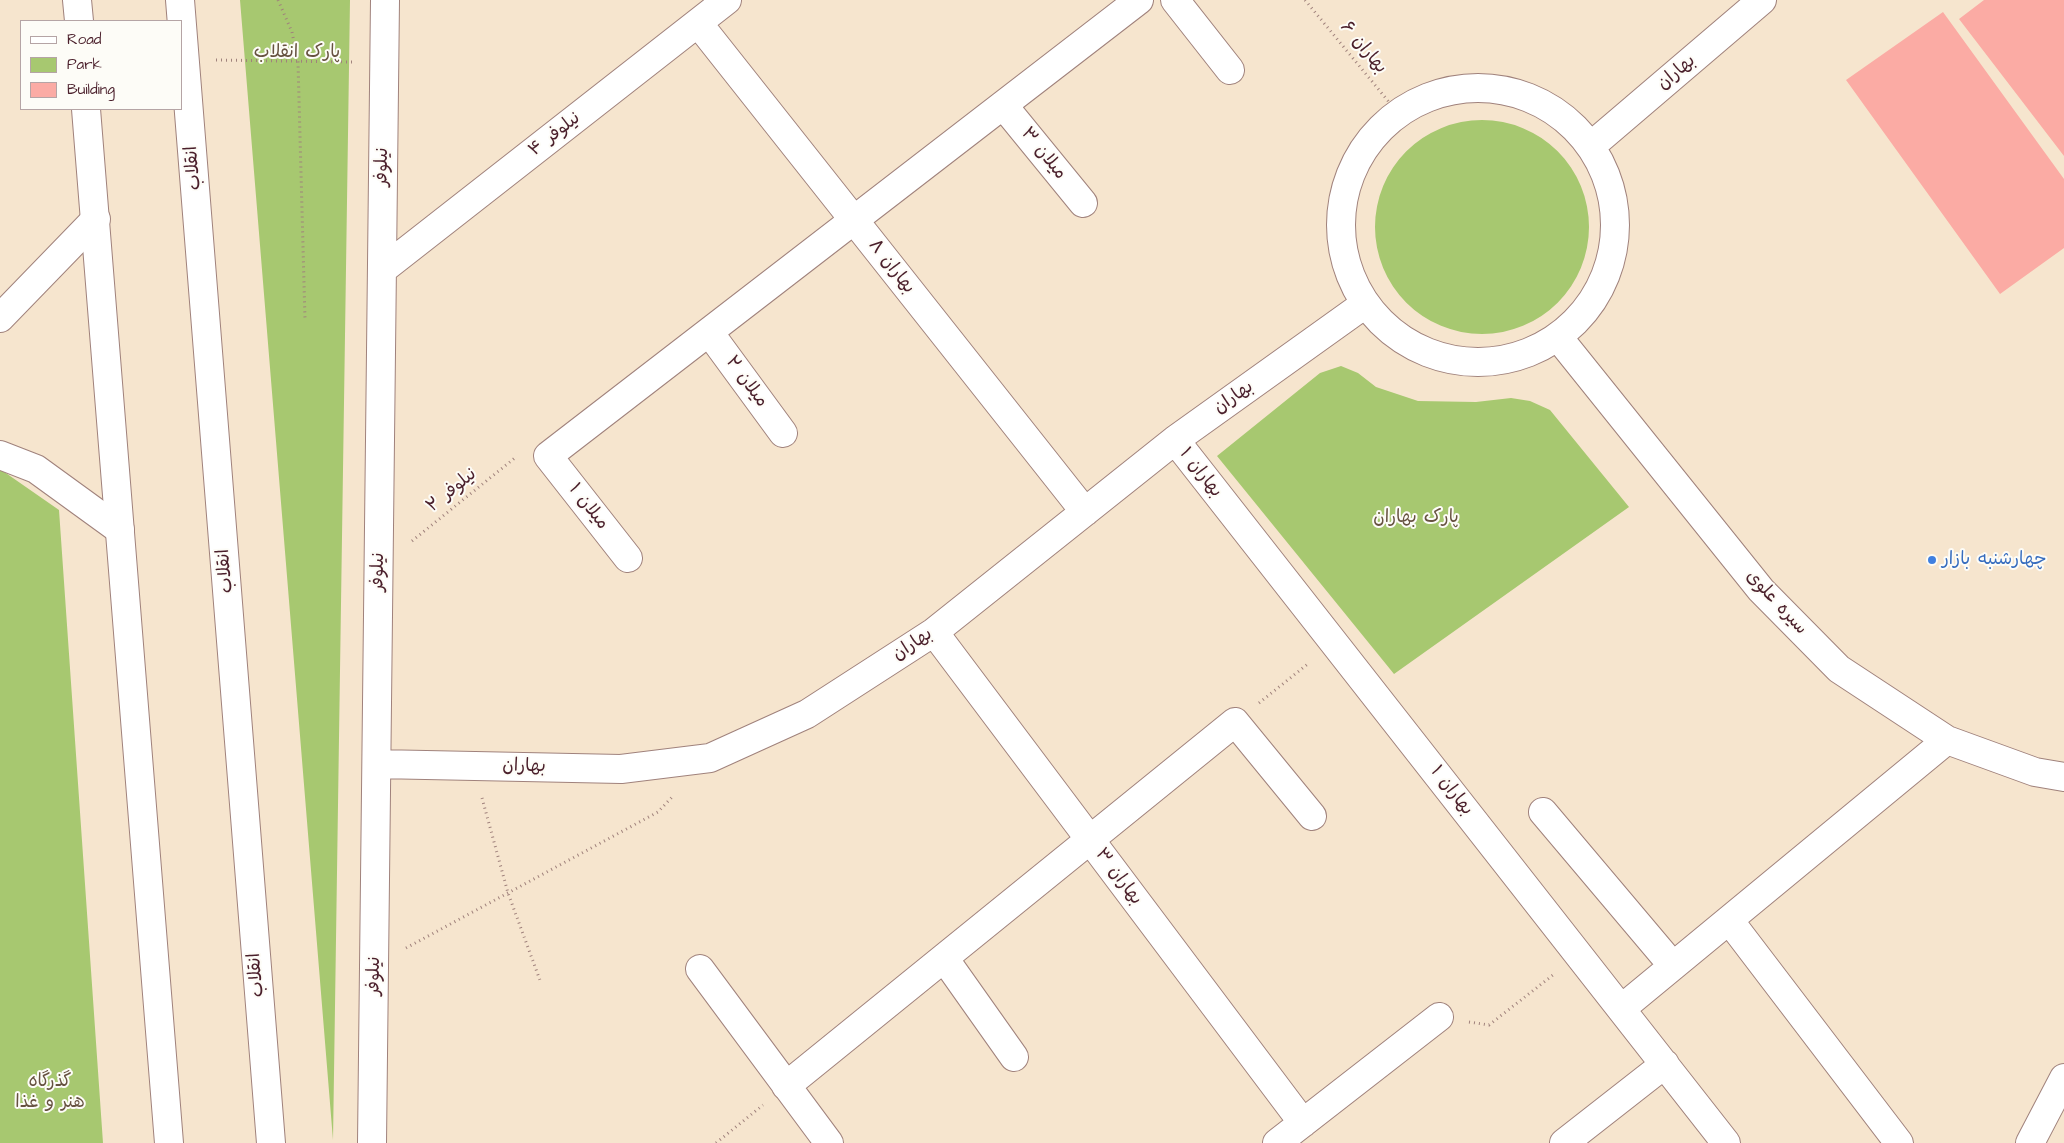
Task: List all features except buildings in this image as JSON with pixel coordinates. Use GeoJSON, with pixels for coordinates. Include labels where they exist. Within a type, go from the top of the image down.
{"type":"FeatureCollection","features":[{"type":"Feature","properties":{"kind":"street"},"geometry":{"type":"LineString","coordinates":[[77,0],[79,20]]}},
{"type":"Feature","properties":{"kind":"street","name":"انقلاب"},"geometry":{"type":"LineString","coordinates":[[180,0],[182,20]]}},
{"type":"Feature","properties":{"kind":"street","name":"نیلوفر"},"geometry":{"type":"LineString","coordinates":[[372,1143],[385,0]]}},
{"type":"Feature","properties":{"kind":"street","name":"نیلوفر ۴"},"geometry":{"type":"LineString","coordinates":[[382,270],[727,0]]}},
{"type":"Feature","properties":{"kind":"street"},"geometry":{"type":"LineString","coordinates":[[548,456],[1139,0]]}},
{"type":"Feature","properties":{"kind":"street"},"geometry":{"type":"LineString","coordinates":[[1175,0],[1230,70]]}},
{"type":"Feature","properties":{"kind":"street","name":"بهاران"},"geometry":{"type":"LineString","coordinates":[[1592,146],[1762,0]]}},
{"type":"Feature","properties":{"kind":"street","name":"بهاران ۸"},"geometry":{"type":"LineString","coordinates":[[698,23],[1085,512]]}},
{"type":"Feature","properties":{"kind":"street","name":"انقلاب"},"geometry":{"type":"LineString","coordinates":[[182,24],[271,1143]]}},
{"type":"Feature","properties":{"kind":"street"},"geometry":{"type":"LineString","coordinates":[[1480,87],[1522,94],[1561,114],[1592,146],[1610,184],[1617,227],[1609,269],[1589,307],[1558,337],[1519,357],[1476,363],[1434,356],[1395,336],[1365,304],[1346,266],[1340,223],[1347,181],[1368,143],[1398,113],[1437,93],[1480,87]]}},
{"type":"Feature","properties":{"kind":"street","name":"میلان ۳"},"geometry":{"type":"LineString","coordinates":[[1003,105],[1083,203]]}},
{"type":"Feature","properties":{"kind":"street"},"geometry":{"type":"LineString","coordinates":[[86,110],[169,1143]]}},
{"type":"Feature","properties":{"kind":"street"},"geometry":{"type":"LineString","coordinates":[[0,318],[96,219]]}},
{"type":"Feature","properties":{"kind":"street","name":"بهاران"},"geometry":{"type":"LineString","coordinates":[[377,764],[621,769],[710,758],[806,714],[934,632],[1174,440],[1365,304]]}},
{"type":"Feature","properties":{"kind":"street","name":"میلان ۲"},"geometry":{"type":"LineString","coordinates":[[709,332],[783,433]]}},
{"type":"Feature","properties":{"kind":"street","name":"سیره علوی"},"geometry":{"type":"LineString","coordinates":[[1558,337],[1761,590],[1838,669],[1947,740],[2035,772],[2064,777]]}},
{"type":"Feature","properties":{"kind":"street","name":"بهاران ۱"},"geometry":{"type":"LineString","coordinates":[[1174,440],[1726,1143]]}},
{"type":"Feature","properties":{"kind":"street"},"geometry":{"type":"LineString","coordinates":[[0,456],[36,469],[120,530]]}},
{"type":"Feature","properties":{"kind":"street","name":"میلان ۱"},"geometry":{"type":"LineString","coordinates":[[548,456],[628,558]]}},
{"type":"Feature","properties":{"kind":"street","name":"بهاران ۳"},"geometry":{"type":"LineString","coordinates":[[934,632],[1303,1123]]}},
{"type":"Feature","properties":{"kind":"street"},"geometry":{"type":"LineString","coordinates":[[786,1086],[1235,722],[1312,816]]}},
{"type":"Feature","properties":{"kind":"street"},"geometry":{"type":"LineString","coordinates":[[1621,1009],[1947,740]]}},
{"type":"Feature","properties":{"kind":"street"},"geometry":{"type":"LineString","coordinates":[[1543,812],[1673,966]]}},
{"type":"Feature","properties":{"kind":"street"},"geometry":{"type":"LineString","coordinates":[[1729,920],[1899,1143]]}},
{"type":"Feature","properties":{"kind":"street"},"geometry":{"type":"LineString","coordinates":[[944,958],[1014,1057]]}},
{"type":"Feature","properties":{"kind":"street"},"geometry":{"type":"LineString","coordinates":[[700,969],[830,1143]]}},
{"type":"Feature","properties":{"kind":"street"},"geometry":{"type":"LineString","coordinates":[[1277,1143],[1439,1017]]}},
{"type":"Feature","properties":{"kind":"street"},"geometry":{"type":"LineString","coordinates":[[1564,1143],[1664,1064]]}},
{"type":"Feature","properties":{"kind":"street"},"geometry":{"type":"LineString","coordinates":[[2030,1143],[2064,1078]]}},
{"type":"Feature","properties":{"kind":"path"},"geometry":{"type":"LineString","coordinates":[[278,0],[292,32],[298,62],[305,320]]}},
{"type":"Feature","properties":{"kind":"path","name":"بهاران ۶"},"geometry":{"type":"LineString","coordinates":[[1306,0],[1398,113]]}},
{"type":"Feature","properties":{"kind":"path"},"geometry":{"type":"LineString","coordinates":[[185,60],[384,63]]}},
{"type":"Feature","properties":{"kind":"path","name":"نیلوفر ۲"},"geometry":{"type":"LineString","coordinates":[[379,567],[520,454],[548,456]]}},
{"type":"Feature","properties":{"kind":"path"},"geometry":{"type":"LineString","coordinates":[[1235,722],[1334,643]]}},
{"type":"Feature","properties":{"kind":"path"},"geometry":{"type":"LineString","coordinates":[[375,965],[658,812],[710,758]]}},
{"type":"Feature","properties":{"kind":"path"},"geometry":{"type":"LineString","coordinates":[[473,766],[508,893],[541,983]]}},
{"type":"Feature","properties":{"kind":"path"},"geometry":{"type":"LineString","coordinates":[[1439,1017],[1488,1025],[1579,954]]}},
{"type":"Feature","properties":{"kind":"path"},"geometry":{"type":"LineString","coordinates":[[716,1143],[786,1086]]}},
{"type":"Feature","properties":{"kind":"green space","name":"پارک انقلاب"},"geometry":{"type":"Polygon","coordinates":[[[240,0],[350,0],[333,1140],[240,0]]]}},
{"type":"Feature","properties":{"kind":"green space"},"geometry":{"type":"Polygon","coordinates":[[[1482,120],[1503,122],[1523,128],[1550,144],[1565,159],[1581,186],[1587,206],[1589,227],[1587,248],[1581,268],[1565,295],[1550,310],[1523,326],[1503,332],[1482,334],[1461,332],[1441,326],[1414,310],[1399,295],[1383,268],[1377,248],[1375,227],[1377,206],[1383,186],[1399,159],[1414,144],[1441,128],[1461,122],[1482,120]]]}},
{"type":"Feature","properties":{"kind":"green space","name":"پارک بهاران"},"geometry":{"type":"Polygon","coordinates":[[[1341,366],[1358,373],[1376,387],[1418,401],[1476,402],[1511,398],[1530,401],[1550,410],[1629,507],[1394,674],[1217,456],[1320,373],[1341,366]]]}},
{"type":"Feature","properties":{"kind":"green space","name":"گذرگاه هنر و غذا"},"geometry":{"type":"Polygon","coordinates":[[[0,469],[59,510],[103,1143],[0,1143],[0,469]]]}},
{"type":"Feature","properties":{"kind":"place","name":"چهارشنبه بازار"},"geometry":{"type":"Point","coordinates":[1932,560]}}]}
